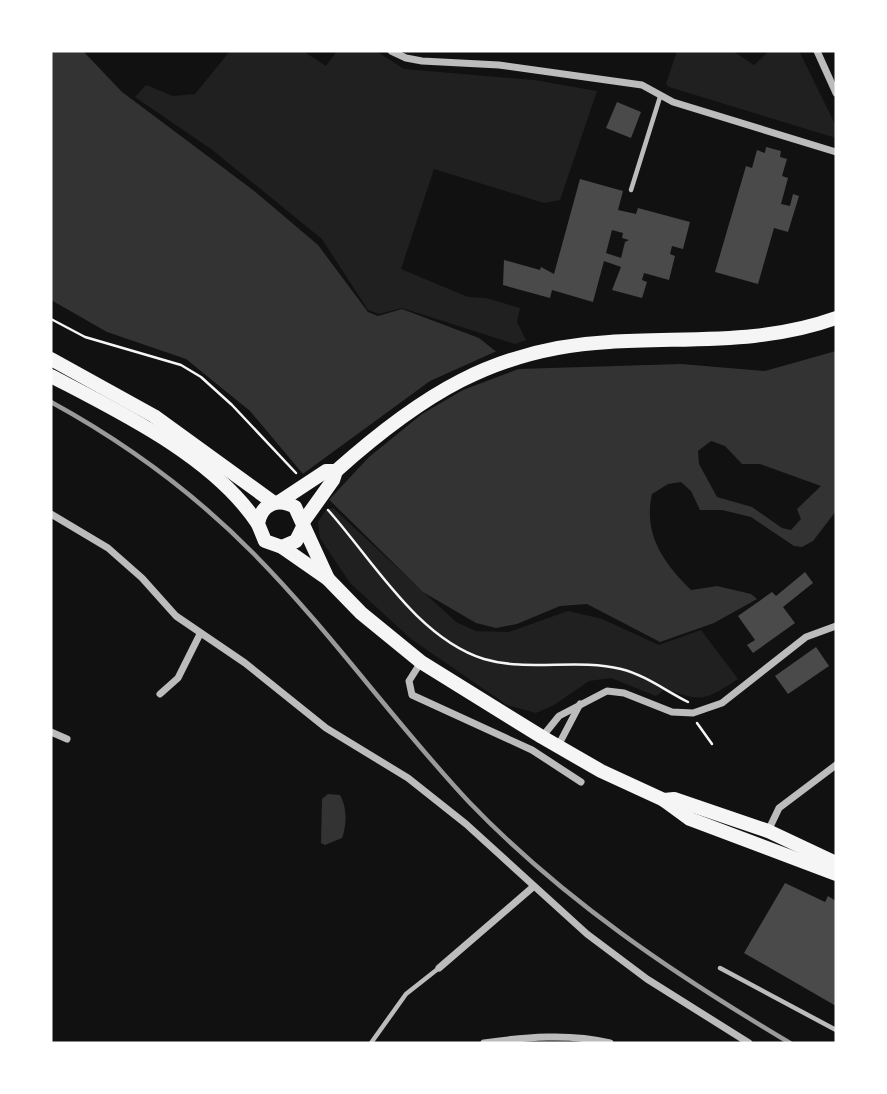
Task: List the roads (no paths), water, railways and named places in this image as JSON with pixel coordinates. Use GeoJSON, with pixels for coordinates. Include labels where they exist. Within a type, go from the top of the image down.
{"type":"FeatureCollection","features":[{"type":"Feature","properties":{"kind":"main road"},"geometry":{"type":"LineString","coordinates":[[282,547],[296,541],[305,521],[333,480],[336,471],[384,428],[442,388],[527,354],[609,342],[709,341],[765,337],[836,318]]}},
{"type":"Feature","properties":{"kind":"main road"},"geometry":{"type":"LineString","coordinates":[[51,359],[155,416],[295,507],[305,521],[328,579]]}},
{"type":"Feature","properties":{"kind":"main road"},"geometry":{"type":"LineString","coordinates":[[51,376],[146,428],[193,460],[238,499],[258,524],[265,541],[282,547],[328,579],[361,612],[421,662],[558,747],[664,800],[690,819],[836,874]]}},
{"type":"Feature","properties":{"kind":"main road"},"geometry":{"type":"LineString","coordinates":[[258,524],[263,511],[326,471],[336,471]]}},
{"type":"Feature","properties":{"kind":"main road"},"geometry":{"type":"LineString","coordinates":[[664,800],[674,799],[768,831],[836,863]]}},
{"type":"Feature","properties":{"kind":"street"},"geometry":{"type":"LineString","coordinates":[[391,51],[422,61],[499,65],[642,85],[660,97],[836,152]]}},
{"type":"Feature","properties":{"kind":"street"},"geometry":{"type":"LineString","coordinates":[[817,51],[836,93]]}},
{"type":"Feature","properties":{"kind":"street"},"geometry":{"type":"LineString","coordinates":[[51,514],[108,548],[142,578],[176,616],[200,634],[211,638],[326,728],[408,778],[466,824],[587,934],[647,979],[749,1043]]}},
{"type":"Feature","properties":{"kind":"street"},"geometry":{"type":"LineString","coordinates":[[542,737],[559,716],[599,692],[614,691],[673,712],[693,713],[722,703],[806,637],[836,626]]}},
{"type":"Feature","properties":{"kind":"street"},"geometry":{"type":"LineString","coordinates":[[160,694],[178,678],[200,634]]}},
{"type":"Feature","properties":{"kind":"street"},"geometry":{"type":"LineString","coordinates":[[421,662],[409,681],[412,695],[532,750],[581,782]]}},
{"type":"Feature","properties":{"kind":"street"},"geometry":{"type":"LineString","coordinates":[[558,747],[580,704]]}},
{"type":"Feature","properties":{"kind":"street"},"geometry":{"type":"LineString","coordinates":[[51,732],[67,739]]}},
{"type":"Feature","properties":{"kind":"street"},"geometry":{"type":"LineString","coordinates":[[768,831],[779,808],[836,765]]}},
{"type":"Feature","properties":{"kind":"street"},"geometry":{"type":"LineString","coordinates":[[439,968],[533,887]]}},
{"type":"Feature","properties":{"kind":"street"},"geometry":{"type":"LineString","coordinates":[[484,1043],[565,1037],[587,1037],[610,1043]]}},
{"type":"Feature","properties":{"kind":"lane"},"geometry":{"type":"LineString","coordinates":[[631,190],[660,97]]}},
{"type":"Feature","properties":{"kind":"lane"},"geometry":{"type":"LineString","coordinates":[[371,1043],[406,994],[439,968]]}},
{"type":"Feature","properties":{"kind":"lane"},"geometry":{"type":"LineString","coordinates":[[720,968],[836,1030]]}},
{"type":"Feature","properties":{"kind":"railway"},"geometry":{"type":"LineString","coordinates":[[51,402],[106,434],[158,470],[208,510],[310,614],[441,772],[505,838],[542,871],[662,962],[790,1043]]}}]}
